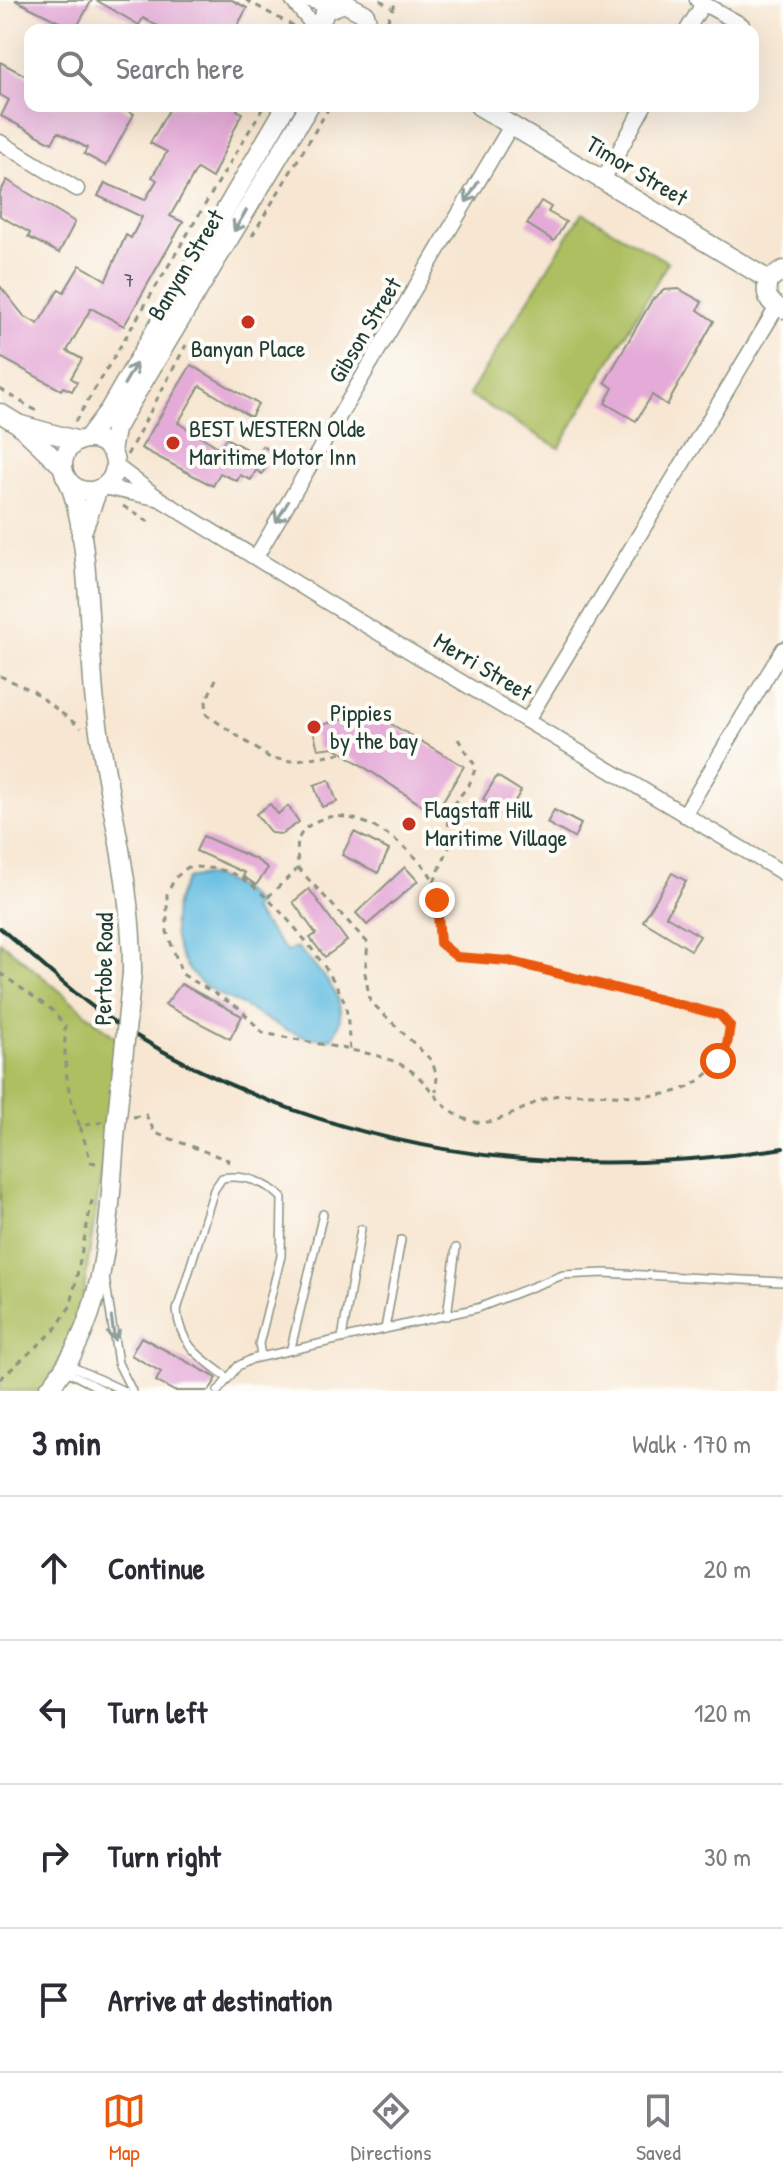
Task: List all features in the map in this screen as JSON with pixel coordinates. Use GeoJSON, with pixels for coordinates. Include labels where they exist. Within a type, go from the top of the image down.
{"type":"FeatureCollection","features":[{"type":"Feature","properties":{"kind":"street"},"geometry":{"type":"LineString","coordinates":[[292,0],[312,24]]}},
{"type":"Feature","properties":{"kind":"street"},"geometry":{"type":"LineString","coordinates":[[308,0],[355,6],[368,24]]}},
{"type":"Feature","properties":{"kind":"street"},"geometry":{"type":"LineString","coordinates":[[372,24],[383,2]]}},
{"type":"Feature","properties":{"kind":"street"},"geometry":{"type":"LineString","coordinates":[[690,24],[700,2],[740,24]]}},
{"type":"Feature","properties":{"kind":"street"},"geometry":{"type":"LineString","coordinates":[[319,24],[321,15],[337,3]]}},
{"type":"Feature","properties":{"kind":"street","name":"Banyan Street"},"geometry":{"type":"LineString","coordinates":[[79,436],[99,425],[179,323],[245,174],[282,112]]}},
{"type":"Feature","properties":{"kind":"street","name":"Banyan Street"},"geometry":{"type":"LineString","coordinates":[[113,458],[115,430],[305,112]]}},
{"type":"Feature","properties":{"kind":"street","name":"Timor Street"},"geometry":{"type":"LineString","coordinates":[[490,112],[776,275]]}},
{"type":"Feature","properties":{"kind":"street"},"geometry":{"type":"LineString","coordinates":[[604,178],[641,112]]}},
{"type":"Feature","properties":{"kind":"street","name":"Gibson Street"},"geometry":{"type":"LineString","coordinates":[[256,557],[512,124]]}},
{"type":"Feature","properties":{"kind":"street"},"geometry":{"type":"LineString","coordinates":[[0,142],[77,189]]}},
{"type":"Feature","properties":{"kind":"street"},"geometry":{"type":"LineString","coordinates":[[245,174],[262,184]]}},
{"type":"Feature","properties":{"kind":"street"},"geometry":{"type":"LineString","coordinates":[[527,721],[780,308],[768,298],[776,275]]}},
{"type":"Feature","properties":{"kind":"street"},"geometry":{"type":"LineString","coordinates":[[0,413],[18,424],[64,471],[76,488],[100,488],[114,473],[113,458],[101,441],[18,424]]}},
{"type":"Feature","properties":{"kind":"street"},"geometry":{"type":"LineString","coordinates":[[64,471],[66,451],[79,436]]}},
{"type":"Feature","properties":{"kind":"street","name":"Merri Street"},"geometry":{"type":"LineString","coordinates":[[113,458],[130,486]]}},
{"type":"Feature","properties":{"kind":"street","name":"Pertobe Road"},"geometry":{"type":"LineString","coordinates":[[47,1391],[83,1337],[103,1263],[132,973],[129,896],[95,706],[81,535],[64,471]]}},
{"type":"Feature","properties":{"kind":"street","name":"Merri Street"},"geometry":{"type":"LineString","coordinates":[[100,488],[130,486],[160,499],[783,873]]}},
{"type":"Feature","properties":{"kind":"street","name":"Pertobe Road"},"geometry":{"type":"LineString","coordinates":[[81,535],[100,488]]}},
{"type":"Feature","properties":{"kind":"street"},"geometry":{"type":"LineString","coordinates":[[684,815],[783,649]]}},
{"type":"Feature","properties":{"kind":"lane"},"geometry":{"type":"LineString","coordinates":[[227,1377],[195,1353],[178,1330],[177,1310],[214,1190],[222,1178],[269,1185],[282,1198],[281,1256],[259,1344],[261,1356]]}},
{"type":"Feature","properties":{"kind":"lane"},"geometry":{"type":"LineString","coordinates":[[291,1348],[323,1214]]}},
{"type":"Feature","properties":{"kind":"lane"},"geometry":{"type":"LineString","coordinates":[[342,1338],[361,1229]]}},
{"type":"Feature","properties":{"kind":"lane"},"geometry":{"type":"LineString","coordinates":[[385,1329],[401,1240]]}},
{"type":"Feature","properties":{"kind":"lane"},"geometry":{"type":"LineString","coordinates":[[447,1316],[456,1248]]}},
{"type":"Feature","properties":{"kind":"lane"},"geometry":{"type":"LineString","coordinates":[[103,1263],[118,1363],[132,1391]]}},
{"type":"Feature","properties":{"kind":"lane"},"geometry":{"type":"LineString","coordinates":[[218,1391],[238,1366],[261,1356],[447,1316],[498,1302],[563,1275],[582,1273],[783,1282]]}},
{"type":"Feature","properties":{"kind":"lane"},"geometry":{"type":"LineString","coordinates":[[65,1366],[105,1391]]}},
{"type":"Feature","properties":{"kind":"lane"},"geometry":{"type":"LineString","coordinates":[[65,1366],[124,1391]]}},
{"type":"Feature","properties":{"kind":"path"},"geometry":{"type":"LineString","coordinates":[[246,0],[290,24]]}},
{"type":"Feature","properties":{"kind":"path"},"geometry":{"type":"LineString","coordinates":[[392,24],[383,2],[397,0]]}},
{"type":"Feature","properties":{"kind":"path"},"geometry":{"type":"LineString","coordinates":[[79,436],[261,112]]}},
{"type":"Feature","properties":{"kind":"path"},"geometry":{"type":"LineString","coordinates":[[248,242],[326,112]]}},
{"type":"Feature","properties":{"kind":"path"},"geometry":{"type":"LineString","coordinates":[[152,524],[120,504],[140,468],[125,459],[179,323]]}},
{"type":"Feature","properties":{"kind":"path"},"geometry":{"type":"LineString","coordinates":[[0,389],[46,416]]}},
{"type":"Feature","properties":{"kind":"path"},"geometry":{"type":"LineString","coordinates":[[0,676],[33,691],[85,731]]}},
{"type":"Feature","properties":{"kind":"path"},"geometry":{"type":"LineString","coordinates":[[216,679],[206,701],[207,715],[270,758],[291,761],[342,753]]}},
{"type":"Feature","properties":{"kind":"path"},"geometry":{"type":"LineString","coordinates":[[436,1095],[432,1092],[467,1120],[489,1122],[540,1100],[564,1094],[676,1092],[710,1072],[727,1045],[730,1026],[720,1015],[509,961],[457,957],[440,943],[434,882],[452,840],[446,813],[469,785],[476,767],[456,736]]}},
{"type":"Feature","properties":{"kind":"path"},"geometry":{"type":"LineString","coordinates":[[268,897],[298,868],[299,837],[305,829],[328,816],[359,817],[416,859],[434,882]]}},
{"type":"Feature","properties":{"kind":"path"},"geometry":{"type":"LineString","coordinates":[[350,1050],[345,1003],[328,973],[268,897],[233,873],[208,867],[188,867],[175,878],[167,894],[167,932],[182,974],[239,1008],[263,1033],[350,1050],[399,1064],[436,1095]]}},
{"type":"Feature","properties":{"kind":"path"},"geometry":{"type":"LineString","coordinates":[[298,868],[368,943],[365,973],[370,1001],[431,1060],[437,1075],[436,1095]]}},
{"type":"Feature","properties":{"kind":"path"},"geometry":{"type":"LineString","coordinates":[[0,973],[52,1010],[65,1026],[64,1060],[72,1107],[80,1126]]}},
{"type":"Feature","properties":{"kind":"path"},"geometry":{"type":"LineString","coordinates":[[146,1115],[155,1133],[228,1160],[227,1177]]}},
{"type":"Feature","properties":{"kind":"path"},"geometry":{"type":"LineString","coordinates":[[0,1379],[54,1331],[71,1305],[93,1195]]}},
{"type":"Feature","properties":{"kind":"green space"},"geometry":{"type":"Polygon","coordinates":[[[582,213],[668,262],[559,448],[469,395],[582,213]]]}},
{"type":"Feature","properties":{"kind":"green space"},"geometry":{"type":"Polygon","coordinates":[[[0,941],[117,1039],[106,1143],[80,1316],[46,1391],[0,1391],[0,941]]]}},
{"type":"Feature","properties":{"kind":"water"},"geometry":{"type":"Polygon","coordinates":[[[205,875],[227,882],[246,894],[257,905],[252,910],[287,952],[297,947],[325,978],[338,1000],[340,1012],[339,1025],[332,1038],[309,1037],[277,1025],[208,988],[186,965],[175,938],[175,908],[187,879],[205,875]]]}},
{"type":"Feature","properties":{"kind":"building"},"geometry":{"type":"Polygon","coordinates":[[[15,0],[92,0],[78,24],[63,24],[15,0]]]}},
{"type":"Feature","properties":{"kind":"building"},"geometry":{"type":"Polygon","coordinates":[[[96,0],[232,0],[247,8],[238,24],[154,24],[143,18],[137,24],[96,0]]]}},
{"type":"Feature","properties":{"kind":"building"},"geometry":{"type":"Polygon","coordinates":[[[0,62],[24,75],[24,112],[134,114],[106,166],[84,154],[87,148],[58,132],[52,143],[1,116],[9,100],[0,95],[0,62]]]}},
{"type":"Feature","properties":{"kind":"building"},"geometry":{"type":"Polygon","coordinates":[[[168,112],[242,113],[212,178],[197,169],[170,216],[183,222],[124,326],[91,308],[67,351],[82,359],[71,378],[77,382],[72,391],[63,387],[61,390],[0,357],[0,286],[24,316],[38,324],[59,289],[64,292],[80,265],[106,280],[126,235],[131,238],[142,217],[98,196],[105,183],[145,200],[157,180],[152,177],[167,152],[150,143],[168,112]]]}},
{"type":"Feature","properties":{"kind":"building"},"geometry":{"type":"Polygon","coordinates":[[[7,180],[75,222],[59,253],[28,237],[30,233],[0,216],[0,193],[7,180]]]}},
{"type":"Feature","properties":{"kind":"building"},"geometry":{"type":"Polygon","coordinates":[[[541,201],[551,207],[548,212],[566,222],[554,241],[527,224],[541,201]]]}},
{"type":"Feature","properties":{"kind":"building"},"geometry":{"type":"Polygon","coordinates":[[[679,289],[702,302],[698,310],[714,321],[667,405],[652,395],[636,421],[605,403],[613,388],[605,382],[652,300],[664,290],[679,289]]]}},
{"type":"Feature","properties":{"kind":"building"},"geometry":{"type":"Polygon","coordinates":[[[191,365],[258,404],[251,417],[200,386],[178,423],[220,448],[226,438],[257,455],[262,446],[274,452],[262,474],[256,470],[251,480],[240,475],[237,481],[220,473],[213,486],[141,448],[191,365]]]}},
{"type":"Feature","properties":{"kind":"building"},"geometry":{"type":"Polygon","coordinates":[[[372,713],[464,766],[435,814],[334,747],[318,749],[312,727],[372,713]]]}},
{"type":"Feature","properties":{"kind":"building"},"geometry":{"type":"Polygon","coordinates":[[[497,776],[521,791],[507,814],[483,799],[497,776]]]}},
{"type":"Feature","properties":{"kind":"building"},"geometry":{"type":"Polygon","coordinates":[[[329,780],[337,802],[322,807],[314,785],[329,780]]]}},
{"type":"Feature","properties":{"kind":"building"},"geometry":{"type":"Polygon","coordinates":[[[270,804],[278,814],[288,806],[299,822],[282,834],[271,833],[256,814],[270,804]]]}},
{"type":"Feature","properties":{"kind":"building"},"geometry":{"type":"Polygon","coordinates":[[[554,810],[581,824],[574,838],[547,823],[554,810]]]}},
{"type":"Feature","properties":{"kind":"building"},"geometry":{"type":"Polygon","coordinates":[[[354,832],[389,850],[378,873],[342,855],[354,832]]]}},
{"type":"Feature","properties":{"kind":"building"},"geometry":{"type":"Polygon","coordinates":[[[203,836],[268,868],[256,885],[243,876],[245,873],[196,851],[203,836]]]}},
{"type":"Feature","properties":{"kind":"building"},"geometry":{"type":"Polygon","coordinates":[[[405,867],[418,881],[367,925],[356,913],[405,867]]]}},
{"type":"Feature","properties":{"kind":"building"},"geometry":{"type":"Polygon","coordinates":[[[672,873],[686,881],[666,916],[700,936],[691,950],[643,921],[672,873]]]}},
{"type":"Feature","properties":{"kind":"building"},"geometry":{"type":"Polygon","coordinates":[[[309,889],[347,941],[325,957],[310,938],[316,934],[293,902],[309,889]]]}},
{"type":"Feature","properties":{"kind":"building"},"geometry":{"type":"Polygon","coordinates":[[[181,984],[242,1016],[230,1039],[165,1005],[181,984]]]}},
{"type":"Feature","properties":{"kind":"building"},"geometry":{"type":"Polygon","coordinates":[[[141,1337],[217,1378],[209,1391],[174,1391],[156,1381],[161,1372],[131,1355],[141,1337]]]}},
{"type":"Feature","properties":{"kind":"railway"},"geometry":{"type":"LineString","coordinates":[[0,928],[78,995],[128,1031],[204,1073],[283,1106],[363,1131],[445,1149],[528,1159],[612,1162],[697,1159],[783,1148]]}},
{"type":"Feature","properties":{"kind":"place","name":"Banyan Place"},"geometry":{"type":"Point","coordinates":[248,322]}},
{"type":"Feature","properties":{"kind":"place","name":"BEST WESTERN Olde Maritime Motor Inn"},"geometry":{"type":"Point","coordinates":[173,443]}},
{"type":"Feature","properties":{"kind":"place","name":"Pippies by the bay"},"geometry":{"type":"Point","coordinates":[314,727]}},
{"type":"Feature","properties":{"kind":"place","name":"Flagstaff Hill Maritime Village"},"geometry":{"type":"Point","coordinates":[409,824]}},
{"type":"Feature","properties":{"kind":"route"},"geometry":{"type":"LineString","coordinates":[[437,900],[436,930],[440,943],[447,952],[457,957],[509,961],[720,1015],[730,1026],[730,1035],[718,1061]]}}]}
